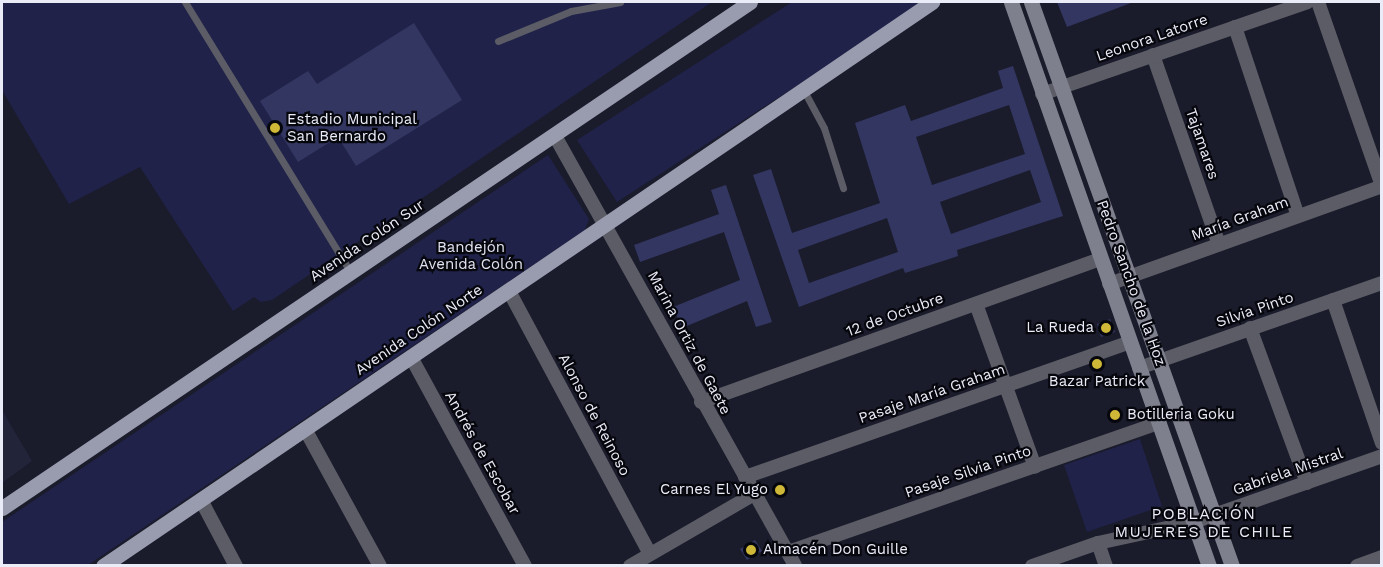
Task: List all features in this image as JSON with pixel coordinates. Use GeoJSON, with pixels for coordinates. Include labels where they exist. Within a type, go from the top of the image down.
{"type":"FeatureCollection","features":[{"type":"Feature","properties":{"kind":"main road","name":"Avenida Colón Sur"},"geometry":{"type":"LineString","coordinates":[[2,508],[750,2]]}},
{"type":"Feature","properties":{"kind":"main road","name":"Avenida Colón Norte"},"geometry":{"type":"LineString","coordinates":[[103,566],[932,2]]}},
{"type":"Feature","properties":{"kind":"street","name":"Pedro Sancho de la Hoz"},"geometry":{"type":"LineString","coordinates":[[1011,2],[1209,566]]}},
{"type":"Feature","properties":{"kind":"street","name":"Pedro Sancho de la Hoz"},"geometry":{"type":"LineString","coordinates":[[1031,2],[1232,566]]}},
{"type":"Feature","properties":{"kind":"street","name":"Leonora Latorre"},"geometry":{"type":"LineString","coordinates":[[1042,94],[1307,2]]}},
{"type":"Feature","properties":{"kind":"street"},"geometry":{"type":"LineString","coordinates":[[1318,2],[1382,186]]}},
{"type":"Feature","properties":{"kind":"street"},"geometry":{"type":"LineString","coordinates":[[1235,27],[1299,216]]}},
{"type":"Feature","properties":{"kind":"street","name":"Tajamares"},"geometry":{"type":"LineString","coordinates":[[1153,55],[1219,244]]}},
{"type":"Feature","properties":{"kind":"street","name":"Marina Ortiz de Gaete"},"geometry":{"type":"LineString","coordinates":[[555,136],[607,224],[702,402],[795,566]]}},
{"type":"Feature","properties":{"kind":"street","name":"María Graham"},"geometry":{"type":"LineString","coordinates":[[1109,284],[1382,186]]}},
{"type":"Feature","properties":{"kind":"street","name":"12 de Octubre"},"geometry":{"type":"LineString","coordinates":[[702,402],[1101,259]]}},
{"type":"Feature","properties":{"kind":"street","name":"Silvia Pinto"},"geometry":{"type":"LineString","coordinates":[[1139,368],[1382,283]]}},
{"type":"Feature","properties":{"kind":"street","name":"Alonso de Reinoso"},"geometry":{"type":"LineString","coordinates":[[509,291],[650,554]]}},
{"type":"Feature","properties":{"kind":"street"},"geometry":{"type":"LineString","coordinates":[[1333,300],[1382,443]]}},
{"type":"Feature","properties":{"kind":"street"},"geometry":{"type":"LineString","coordinates":[[976,304],[1035,466]]}},
{"type":"Feature","properties":{"kind":"street"},"geometry":{"type":"LineString","coordinates":[[1251,328],[1307,483]]}},
{"type":"Feature","properties":{"kind":"street","name":"Pasaje María Graham"},"geometry":{"type":"LineString","coordinates":[[745,477],[1130,342]]}},
{"type":"Feature","properties":{"kind":"street","name":"Andrés de Escobar"},"geometry":{"type":"LineString","coordinates":[[411,357],[525,566]]}},
{"type":"Feature","properties":{"kind":"street","name":"Pasaje Silvia Pinto"},"geometry":{"type":"LineString","coordinates":[[788,552],[1159,423]]}},
{"type":"Feature","properties":{"kind":"street"},"geometry":{"type":"LineString","coordinates":[[305,429],[380,566]]}},
{"type":"Feature","properties":{"kind":"street","name":"Gabriela Mistral"},"geometry":{"type":"LineString","coordinates":[[1032,566],[1098,543],[1194,522],[1382,456]]}},
{"type":"Feature","properties":{"kind":"street"},"geometry":{"type":"LineString","coordinates":[[630,566],[754,494]]}},
{"type":"Feature","properties":{"kind":"street"},"geometry":{"type":"LineString","coordinates":[[201,500],[236,566]]}},
{"type":"Feature","properties":{"kind":"street"},"geometry":{"type":"LineString","coordinates":[[1098,543],[1106,566]]}},
{"type":"Feature","properties":{"kind":"street"},"geometry":{"type":"LineString","coordinates":[[1357,566],[1382,557]]}},
{"type":"Feature","properties":{"kind":"lane"},"geometry":{"type":"LineString","coordinates":[[185,2],[351,273]]}},
{"type":"Feature","properties":{"kind":"lane"},"geometry":{"type":"LineString","coordinates":[[498,41],[571,11],[620,2]]}},
{"type":"Feature","properties":{"kind":"lane"},"geometry":{"type":"LineString","coordinates":[[803,89],[824,128],[843,188]]}},
{"type":"Feature","properties":{"kind":"shaded area"},"geometry":{"type":"Polygon","coordinates":[[[2,410],[32,461],[2,483],[2,410]]]}},
{"type":"Feature","properties":{"kind":"green space","name":"Estadio Municipal San Bernardo"},"geometry":{"type":"Polygon","coordinates":[[[2,2],[712,2],[272,300],[261,302],[254,297],[233,311],[140,167],[69,204],[2,90],[2,2]]]}},
{"type":"Feature","properties":{"kind":"green space"},"geometry":{"type":"Polygon","coordinates":[[[792,2],[926,2],[617,202],[577,140],[792,2]]]}},
{"type":"Feature","properties":{"kind":"green space","name":"Bandejón Avenida Colón"},"geometry":{"type":"Polygon","coordinates":[[[548,155],[589,219],[585,230],[88,565],[2,566],[2,522],[548,155]]]}},
{"type":"Feature","properties":{"kind":"green space"},"geometry":{"type":"Polygon","coordinates":[[[1140,439],[1162,506],[1087,532],[1064,465],[1140,439]]]}},
{"type":"Feature","properties":{"kind":"building"},"geometry":{"type":"Polygon","coordinates":[[[1057,2],[1130,2],[1131,3],[1067,27],[1057,2]]]}},
{"type":"Feature","properties":{"kind":"building"},"geometry":{"type":"Polygon","coordinates":[[[414,23],[462,100],[356,166],[338,137],[298,162],[260,101],[308,71],[317,84],[414,23]]]}},
{"type":"Feature","properties":{"kind":"building"},"geometry":{"type":"Polygon","coordinates":[[[1013,66],[1063,216],[957,250],[958,256],[905,273],[903,268],[799,307],[753,175],[771,169],[792,233],[880,203],[855,123],[905,105],[911,121],[1003,88],[998,71],[1013,66]],[[1009,105],[916,137],[932,185],[1025,154],[1009,105]],[[1030,170],[940,202],[951,234],[1041,202],[1030,170]],[[887,218],[798,250],[809,283],[898,252],[887,218]]]}},
{"type":"Feature","properties":{"kind":"building"},"geometry":{"type":"Polygon","coordinates":[[[726,185],[772,322],[756,327],[747,301],[682,328],[673,307],[740,280],[724,232],[640,262],[634,245],[719,214],[711,190],[726,185]]]}},
{"type":"Feature","properties":{"kind":"building","name":"La Rueda"},"geometry":{"type":"Polygon","coordinates":[[[1110,319],[1115,332],[1101,337],[1097,324],[1110,319]]]}},
{"type":"Feature","properties":{"kind":"building","name":"Almacén Don Guille"},"geometry":{"type":"Polygon","coordinates":[[[755,540],[762,551],[747,560],[740,549],[755,540]]]}},
{"type":"Feature","properties":{"kind":"place","name":"Estadio Municipal San Bernardo"},"geometry":{"type":"Point","coordinates":[275,128]}},
{"type":"Feature","properties":{"kind":"place","name":"La Rueda"},"geometry":{"type":"Point","coordinates":[1106,328]}},
{"type":"Feature","properties":{"kind":"place","name":"Bazar Patrick"},"geometry":{"type":"Point","coordinates":[1097,364]}},
{"type":"Feature","properties":{"kind":"place","name":"Botilleria Goku"},"geometry":{"type":"Point","coordinates":[1115,415]}},
{"type":"Feature","properties":{"kind":"place","name":"Carnes El Yugo"},"geometry":{"type":"Point","coordinates":[780,490]}},
{"type":"Feature","properties":{"kind":"place","name":"Almacén Don Guille"},"geometry":{"type":"Point","coordinates":[751,550]}},
{"type":"Feature","properties":{"kind":"district","name":"POBLACIÓN MUJERES DE CHILE"},"geometry":{"type":"Point","coordinates":[1204,523]}}]}
